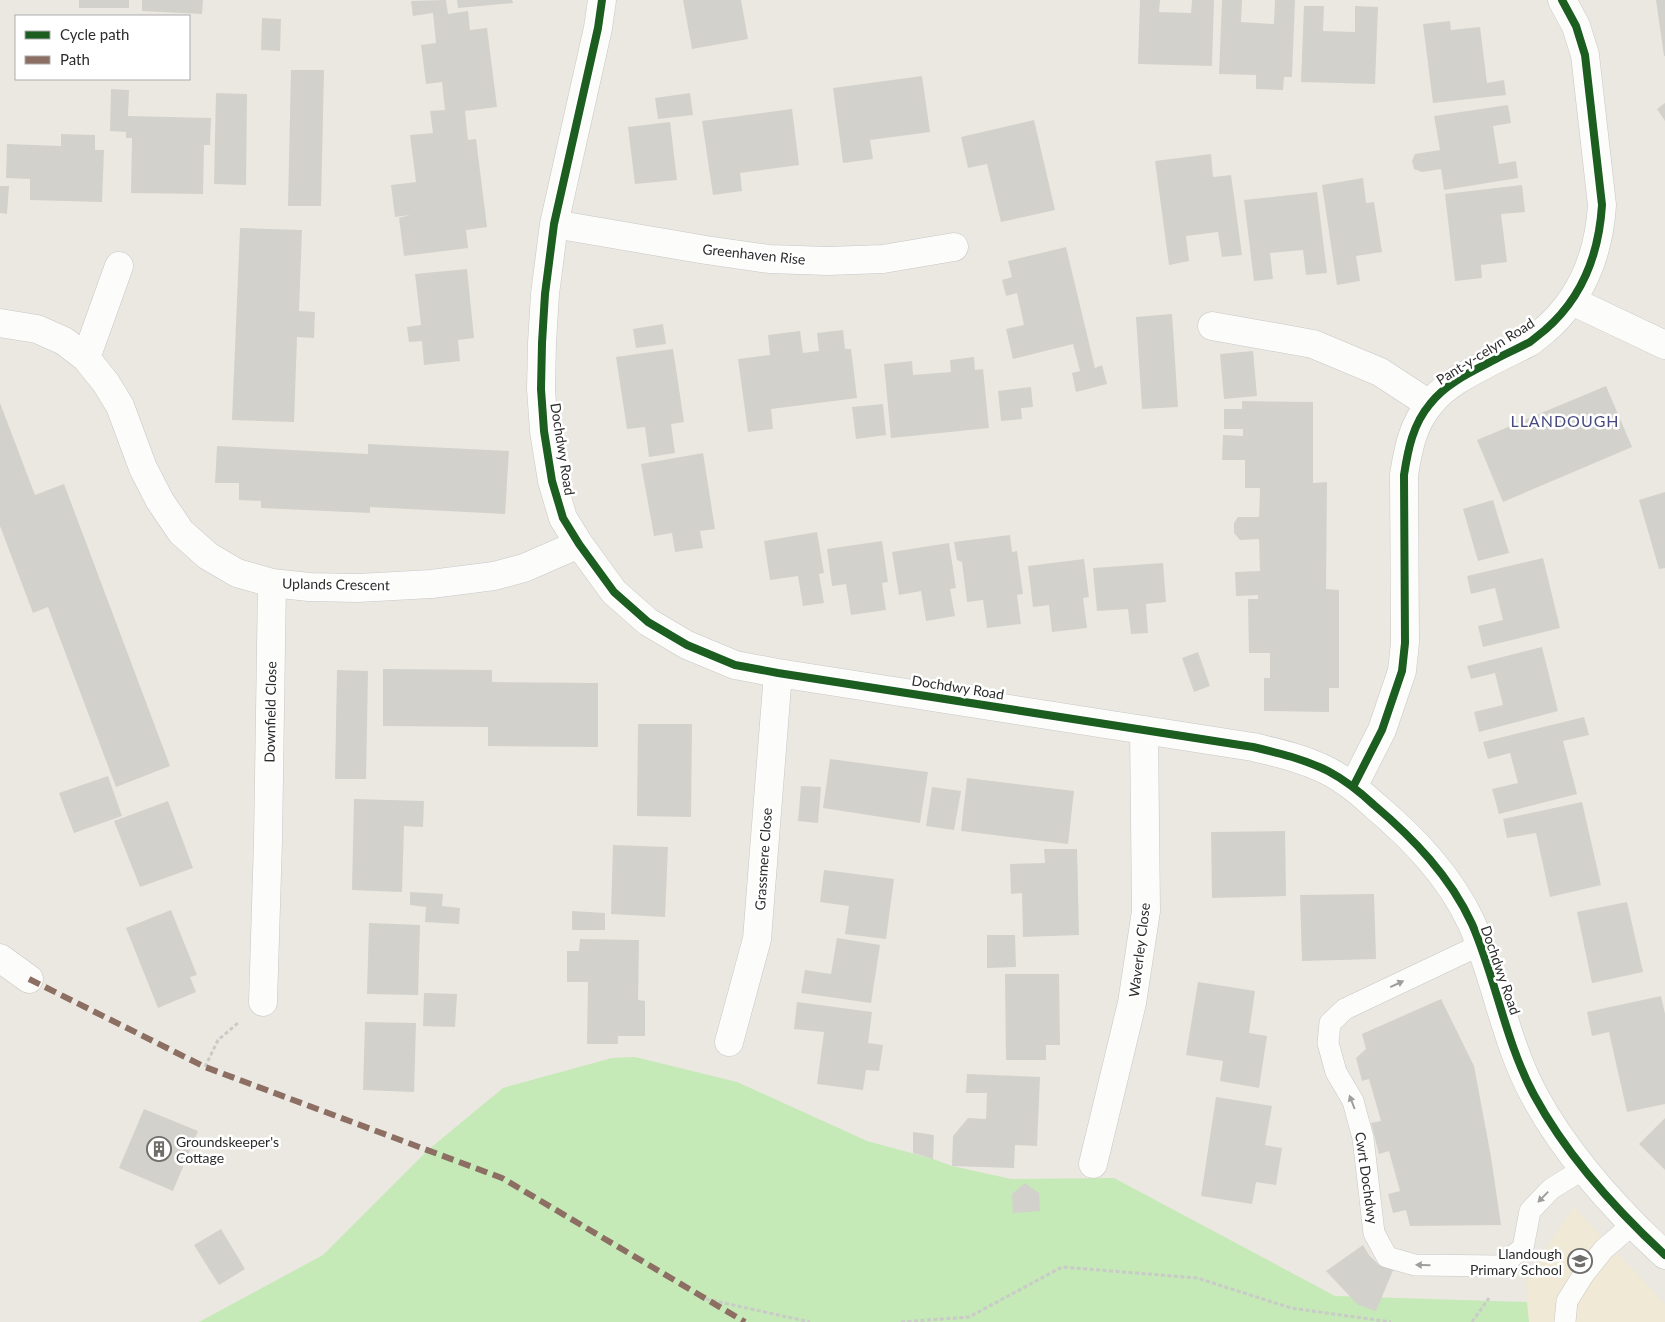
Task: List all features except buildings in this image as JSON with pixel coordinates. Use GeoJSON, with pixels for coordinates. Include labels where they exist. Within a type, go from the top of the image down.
{"type":"FeatureCollection","features":[{"type":"Feature","properties":{"kind":"street","name":"Dochdwy Road"},"geometry":{"type":"LineString","coordinates":[[602,0],[598,28],[554,224],[545,294],[541,397],[552,481],[563,518],[579,544],[614,592],[648,622],[687,645],[735,665],[1253,747],[1292,756],[1329,771],[1353,787],[1404,830],[1430,860],[1452,890],[1471,923],[1480,945],[1507,1026],[1533,1093],[1557,1135],[1583,1169],[1632,1225],[1665,1255]]}},
{"type":"Feature","properties":{"kind":"street","name":"Pant-y-celyn Road"},"geometry":{"type":"LineString","coordinates":[[1353,787],[1382,730],[1402,671],[1406,643],[1404,475],[1408,449],[1416,425],[1429,404],[1440,393],[1454,383],[1531,341],[1554,321],[1572,301],[1585,277],[1596,250],[1602,205],[1585,55],[1576,26],[1562,0]]}},
{"type":"Feature","properties":{"kind":"street","name":"Greenhaven Rise"},"geometry":{"type":"LineString","coordinates":[[554,224],[706,250],[769,258],[828,261],[883,259],[954,247]]}},
{"type":"Feature","properties":{"kind":"street"},"geometry":{"type":"LineString","coordinates":[[86,358],[119,266]]}},
{"type":"Feature","properties":{"kind":"street"},"geometry":{"type":"LineString","coordinates":[[1572,301],[1665,345]]}},
{"type":"Feature","properties":{"kind":"street","name":"Uplands Crescent"},"geometry":{"type":"LineString","coordinates":[[0,324],[36,329],[64,341],[86,358],[106,383],[120,406],[143,468],[160,502],[182,532],[208,556],[237,573],[272,583],[309,587],[358,588],[431,584],[494,576],[524,568],[579,544]]}},
{"type":"Feature","properties":{"kind":"street"},"geometry":{"type":"LineString","coordinates":[[1212,326],[1313,344],[1380,372],[1429,404]]}},
{"type":"Feature","properties":{"kind":"street","name":"Downfield Close"},"geometry":{"type":"LineString","coordinates":[[263,1002],[268,841],[272,583]]}},
{"type":"Feature","properties":{"kind":"street","name":"Grassmere Close"},"geometry":{"type":"LineString","coordinates":[[729,1042],[757,939],[778,673]]}},
{"type":"Feature","properties":{"kind":"street","name":"Waverley Close"},"geometry":{"type":"LineString","coordinates":[[1093,1164],[1132,1003],[1146,912],[1144,730]]}},
{"type":"Feature","properties":{"kind":"street"},"geometry":{"type":"LineString","coordinates":[[0,961],[29,979]]}},
{"type":"Feature","properties":{"kind":"lane","name":"Cwrt Dochdwy"},"geometry":{"type":"LineString","coordinates":[[1480,945],[1345,1009],[1330,1023],[1328,1044],[1336,1072],[1353,1101],[1362,1138],[1374,1232],[1387,1257],[1415,1265],[1500,1266],[1523,1248],[1530,1211],[1551,1189],[1583,1169]]}},
{"type":"Feature","properties":{"kind":"lane"},"geometry":{"type":"LineString","coordinates":[[1565,1322],[1567,1301],[1584,1274],[1604,1249],[1632,1225]]}},
{"type":"Feature","properties":{"kind":"path"},"geometry":{"type":"LineString","coordinates":[[205,1067],[218,1040]]}},
{"type":"Feature","properties":{"kind":"path"},"geometry":{"type":"LineString","coordinates":[[901,1322],[969,1317],[1062,1267],[1197,1278],[1291,1308],[1390,1322]]}},
{"type":"Feature","properties":{"kind":"path"},"geometry":{"type":"LineString","coordinates":[[706,1299],[810,1322]]}},
{"type":"Feature","properties":{"kind":"shaded area","name":"Llandough Primary School"},"geometry":{"type":"Polygon","coordinates":[[[1574,1207],[1665,1304],[1665,1322],[1528,1322],[1526,1278],[1574,1207]]]}},
{"type":"Feature","properties":{"kind":"green space"},"geometry":{"type":"Polygon","coordinates":[[[635,1057],[737,1082],[867,1141],[952,1166],[1011,1179],[1114,1178],[1335,1296],[1527,1302],[1529,1322],[199,1322],[323,1255],[428,1150],[503,1088],[612,1058],[635,1057]]]}},
{"type":"Feature","properties":{"kind":"marked path"},"geometry":{"type":"LineString","coordinates":[[29,979],[205,1067],[502,1178],[745,1322]]}},
{"type":"Feature","properties":{"kind":"cycle path"},"geometry":{"type":"LineString","coordinates":[[602,0],[598,28],[554,224],[545,294],[541,389],[544,431],[552,481],[563,518],[579,544],[614,592],[648,622],[687,645],[735,665],[1253,747],[1301,760],[1340,778],[1363,795],[1403,831],[1442,874],[1453,890],[1472,924],[1488,966],[1515,1053],[1534,1095],[1561,1139],[1593,1180],[1628,1219],[1665,1255]]}},
{"type":"Feature","properties":{"kind":"cycle path"},"geometry":{"type":"LineString","coordinates":[[1353,787],[1382,730],[1402,671],[1405,643],[1404,475],[1415,428],[1424,412],[1444,390],[1469,373],[1530,342],[1558,317],[1579,289],[1597,240],[1602,205],[1585,55],[1576,26],[1562,0]]}},
{"type":"Feature","properties":{"kind":"place","name":"Groundskeeper's Cottage"},"geometry":{"type":"Point","coordinates":[159,1149]}},
{"type":"Feature","properties":{"kind":"place","name":"Llandough Primary School"},"geometry":{"type":"Point","coordinates":[1580,1261]}},
{"type":"Feature","properties":{"kind":"district","name":"LLANDOUGH"},"geometry":{"type":"Point","coordinates":[1565,420]}}]}
